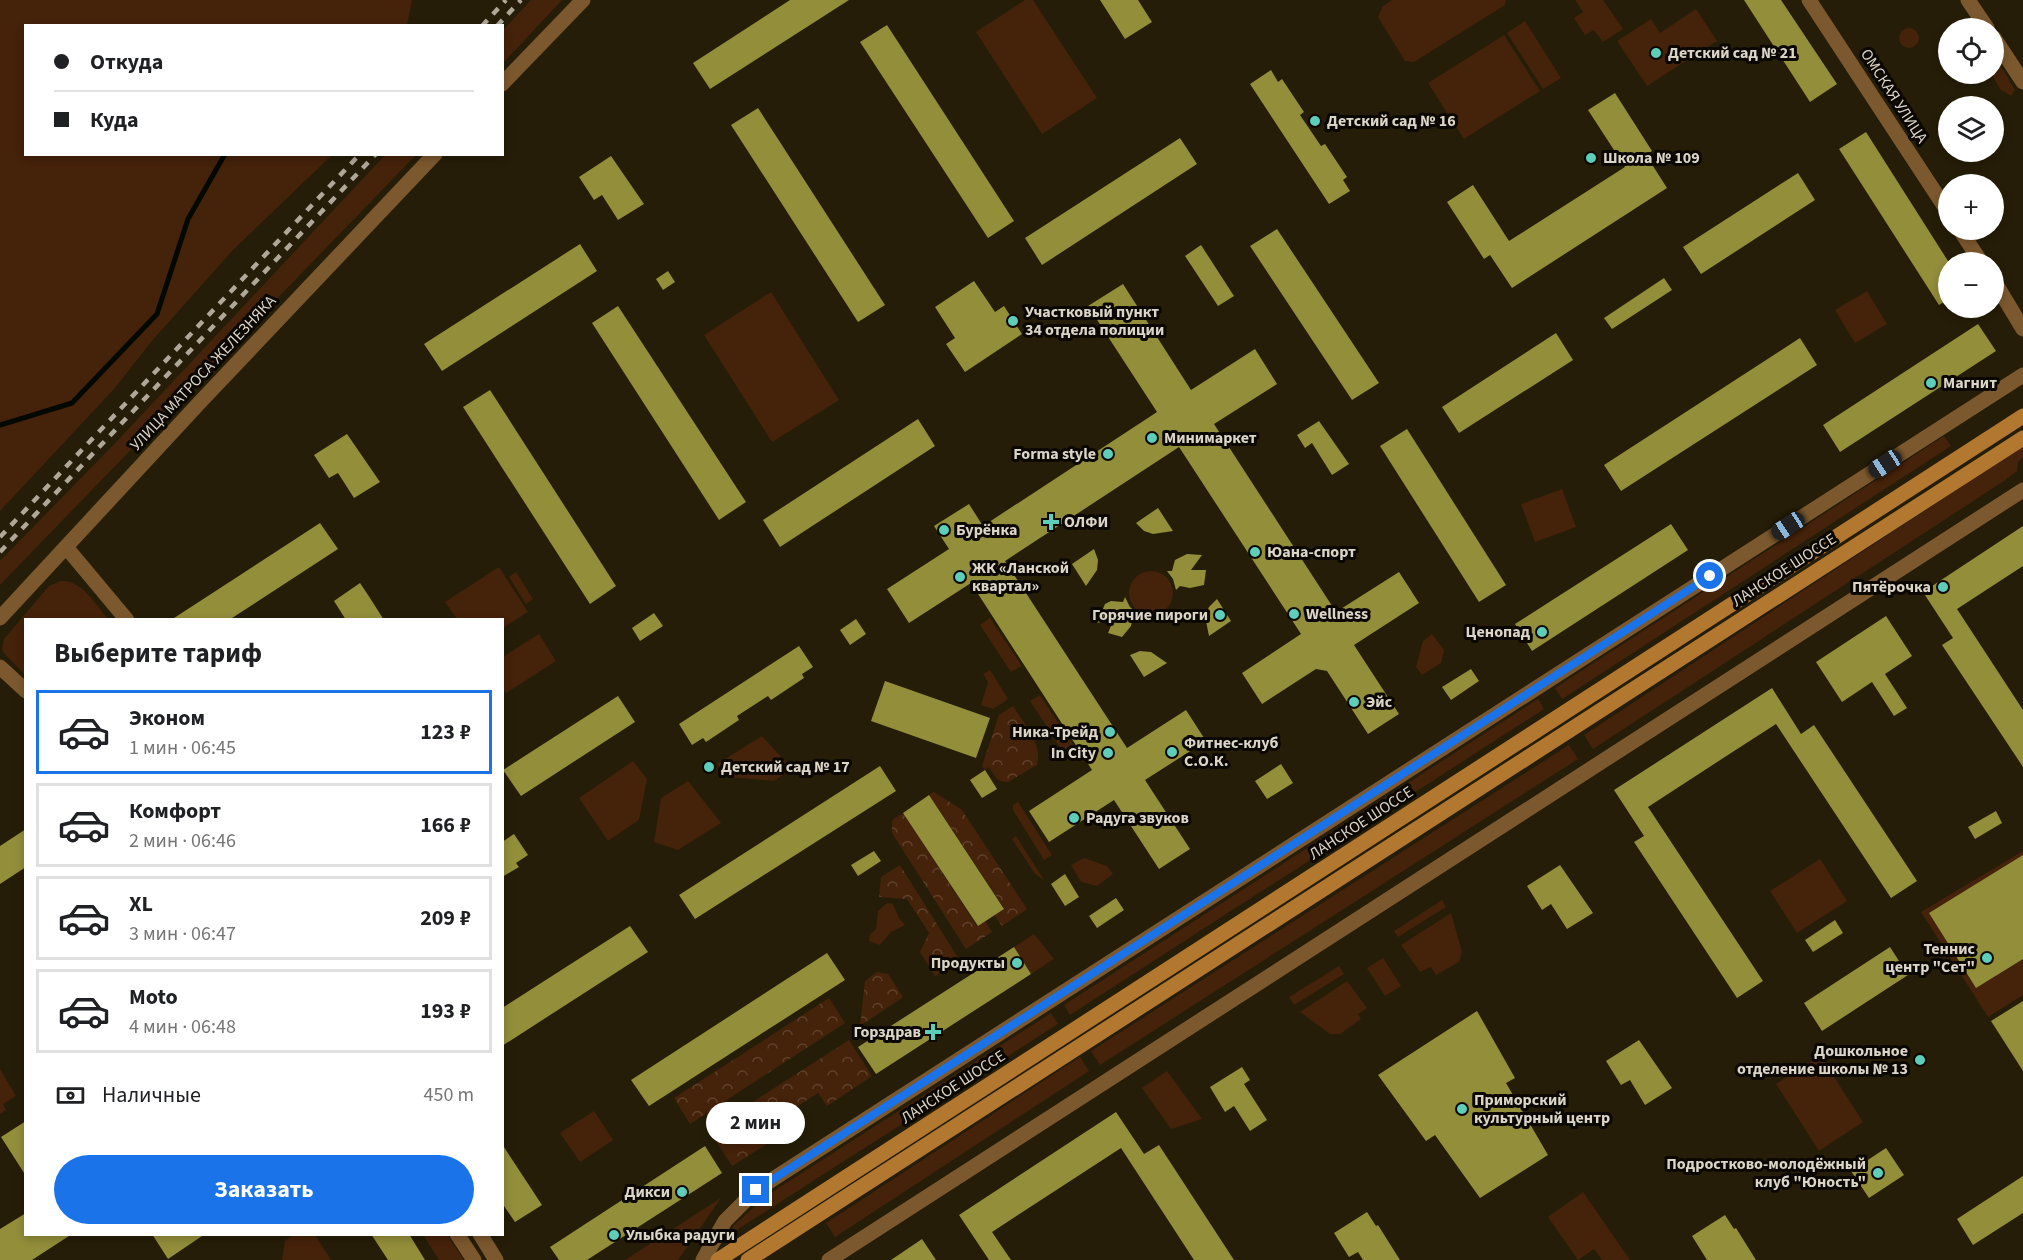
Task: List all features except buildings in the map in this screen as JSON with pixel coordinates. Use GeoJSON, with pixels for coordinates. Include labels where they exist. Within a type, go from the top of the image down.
{"type":"FeatureCollection","features":[{"type":"Feature","properties":{"kind":"main road","name":"ЛАНСКОЕ ШОССЕ"},"geometry":{"type":"LineString","coordinates":[[718,1260],[2023,416]]}},
{"type":"Feature","properties":{"kind":"main road","name":"ЛАНСКОЕ ШОССЕ"},"geometry":{"type":"LineString","coordinates":[[748,1260],[2023,438]]}},
{"type":"Feature","properties":{"kind":"street"},"geometry":{"type":"LineString","coordinates":[[504,82],[583,0]]}},
{"type":"Feature","properties":{"kind":"street","name":"ОМСКАЯ УЛИЦА"},"geometry":{"type":"LineString","coordinates":[[1809,0],[1938,197]]}},
{"type":"Feature","properties":{"kind":"street"},"geometry":{"type":"LineString","coordinates":[[1968,0],[1980,18]]}},
{"type":"Feature","properties":{"kind":"street"},"geometry":{"type":"LineString","coordinates":[[2004,53],[2023,82]]}},
{"type":"Feature","properties":{"kind":"street","name":"УЛИЦА МАТРОСА ЖЕЛЕЗНЯКА"},"geometry":{"type":"LineString","coordinates":[[0,618],[433,156]]}},
{"type":"Feature","properties":{"kind":"street"},"geometry":{"type":"LineString","coordinates":[[2004,298],[2023,329]]}},
{"type":"Feature","properties":{"kind":"street"},"geometry":{"type":"LineString","coordinates":[[703,1260],[725,1221],[756,1190],[2023,375]]}},
{"type":"Feature","properties":{"kind":"street"},"geometry":{"type":"LineString","coordinates":[[830,1260],[2023,490]]}},
{"type":"Feature","properties":{"kind":"street"},"geometry":{"type":"LineString","coordinates":[[66,547],[125,618]]}},
{"type":"Feature","properties":{"kind":"street"},"geometry":{"type":"LineString","coordinates":[[0,667],[24,689]]}},
{"type":"Feature","properties":{"kind":"street"},"geometry":{"type":"LineString","coordinates":[[458,1236],[474,1260]]}},
{"type":"Feature","properties":{"kind":"street"},"geometry":{"type":"LineString","coordinates":[[481,1236],[496,1260]]}},
{"type":"Feature","properties":{"kind":"green space"},"geometry":{"type":"Polygon","coordinates":[[[0,0],[412,0],[407,24],[24,24],[24,156],[331,156],[233,250],[151,342],[115,388],[0,511],[0,0]]]}},
{"type":"Feature","properties":{"kind":"green space"},"geometry":{"type":"Polygon","coordinates":[[[531,0],[562,0],[504,62],[504,29],[531,0]]]}},
{"type":"Feature","properties":{"kind":"green space"},"geometry":{"type":"Polygon","coordinates":[[[1025,0],[1033,0],[1097,98],[1042,134],[976,32],[1025,0]]]}},
{"type":"Feature","properties":{"kind":"green space"},"geometry":{"type":"Polygon","coordinates":[[[1392,0],[1506,0],[1505,5],[1414,62],[1405,61],[1378,17],[1383,6],[1392,0]]]}},
{"type":"Feature","properties":{"kind":"green space"},"geometry":{"type":"Polygon","coordinates":[[[1575,0],[1603,0],[1623,29],[1603,42],[1594,30],[1585,35],[1574,18],[1583,12],[1575,0]]]}},
{"type":"Feature","properties":{"kind":"green space"},"geometry":{"type":"Polygon","coordinates":[[[1696,9],[1717,41],[1647,86],[1617,41],[1651,19],[1660,33],[1696,9]]]}},
{"type":"Feature","properties":{"kind":"green space"},"geometry":{"type":"Polygon","coordinates":[[[1525,21],[1561,78],[1543,89],[1507,33],[1525,21]]]}},
{"type":"Feature","properties":{"kind":"green space"},"geometry":{"type":"Polygon","coordinates":[[[1909,28],[1916,31],[1919,38],[1916,45],[1909,48],[1902,45],[1899,38],[1902,31],[1909,28]]]}},
{"type":"Feature","properties":{"kind":"green space"},"geometry":{"type":"Polygon","coordinates":[[[1504,35],[1540,91],[1464,139],[1428,83],[1504,35]]]}},
{"type":"Feature","properties":{"kind":"green space"},"geometry":{"type":"Polygon","coordinates":[[[2004,71],[2015,90],[2011,96],[2001,90],[1997,84],[2004,84],[2004,71]]]}},
{"type":"Feature","properties":{"kind":"green space"},"geometry":{"type":"Polygon","coordinates":[[[384,156],[415,156],[0,585],[0,561],[119,439],[384,156]]]}},
{"type":"Feature","properties":{"kind":"green space"},"geometry":{"type":"Polygon","coordinates":[[[1867,291],[1887,324],[1855,343],[1835,310],[1867,291]]]}},
{"type":"Feature","properties":{"kind":"green space"},"geometry":{"type":"Polygon","coordinates":[[[771,292],[839,400],[772,442],[704,335],[771,292]]]}},
{"type":"Feature","properties":{"kind":"green space"},"geometry":{"type":"Polygon","coordinates":[[[1944,436],[1951,446],[1562,699],[1555,688],[1944,436]]]}},
{"type":"Feature","properties":{"kind":"green space"},"geometry":{"type":"Polygon","coordinates":[[[2023,446],[2023,457],[2018,462],[2017,471],[2004,481],[1593,749],[1584,735],[2023,446]]]}},
{"type":"Feature","properties":{"kind":"green space"},"geometry":{"type":"Polygon","coordinates":[[[1562,489],[1576,527],[1535,542],[1521,504],[1562,489]]]}},
{"type":"Feature","properties":{"kind":"green space"},"geometry":{"type":"Polygon","coordinates":[[[499,567],[528,612],[504,627],[504,618],[456,618],[445,602],[499,567]]]}},
{"type":"Feature","properties":{"kind":"green space"},"geometry":{"type":"Polygon","coordinates":[[[1151,571],[1167,577],[1173,593],[1167,609],[1151,615],[1135,609],[1129,593],[1135,577],[1151,571]]]}},
{"type":"Feature","properties":{"kind":"green space"},"geometry":{"type":"Polygon","coordinates":[[[516,572],[533,599],[526,604],[509,577],[516,572]]]}},
{"type":"Feature","properties":{"kind":"green space"},"geometry":{"type":"Polygon","coordinates":[[[60,581],[75,584],[93,600],[107,618],[24,618],[24,674],[4,653],[2,649],[4,639],[49,586],[60,581]]]}},
{"type":"Feature","properties":{"kind":"green space"},"geometry":{"type":"Polygon","coordinates":[[[990,618],[1022,666],[1011,672],[980,625],[990,618]]]}},
{"type":"Feature","properties":{"kind":"green space"},"geometry":{"type":"Polygon","coordinates":[[[539,634],[556,661],[506,693],[504,690],[504,656],[539,634]]]}},
{"type":"Feature","properties":{"kind":"green space"},"geometry":{"type":"Polygon","coordinates":[[[1432,634],[1444,650],[1441,663],[1422,675],[1416,667],[1423,641],[1432,634]]]}},
{"type":"Feature","properties":{"kind":"green space"},"geometry":{"type":"Polygon","coordinates":[[[990,670],[1008,699],[993,709],[981,705],[988,682],[983,674],[990,670]]]}},
{"type":"Feature","properties":{"kind":"green space"},"geometry":{"type":"Polygon","coordinates":[[[1040,695],[1061,727],[1051,733],[1030,701],[1040,695]]]}},
{"type":"Feature","properties":{"kind":"green space"},"geometry":{"type":"Polygon","coordinates":[[[1538,699],[1544,709],[1070,1015],[1064,1005],[1538,699]]]}},
{"type":"Feature","properties":{"kind":"green space"},"geometry":{"type":"Polygon","coordinates":[[[1013,706],[1035,742],[1038,757],[1037,765],[1008,782],[1004,782],[997,778],[989,767],[985,770],[982,766],[999,715],[1013,706]]]}},
{"type":"Feature","properties":{"kind":"green space"},"geometry":{"type":"Polygon","coordinates":[[[1065,732],[1084,762],[1067,758],[1054,739],[1065,732]]]}},
{"type":"Feature","properties":{"kind":"green space"},"geometry":{"type":"Polygon","coordinates":[[[762,736],[792,769],[774,781],[729,777],[717,764],[762,736]]]}},
{"type":"Feature","properties":{"kind":"green space"},"geometry":{"type":"Polygon","coordinates":[[[1569,745],[1578,759],[1100,1065],[1091,1051],[1569,745]]]}},
{"type":"Feature","properties":{"kind":"green space"},"geometry":{"type":"Polygon","coordinates":[[[633,761],[647,779],[639,820],[608,841],[579,798],[633,761]]]}},
{"type":"Feature","properties":{"kind":"green space"},"geometry":{"type":"Polygon","coordinates":[[[688,781],[721,823],[678,850],[654,842],[661,798],[688,781]]]}},
{"type":"Feature","properties":{"kind":"green space"},"geometry":{"type":"Polygon","coordinates":[[[934,792],[962,810],[1027,909],[1002,926],[994,915],[1004,908],[929,795],[934,792]]]}},
{"type":"Feature","properties":{"kind":"green space"},"geometry":{"type":"Polygon","coordinates":[[[1018,802],[1052,855],[1044,860],[1013,810],[1013,805],[1018,802]]]}},
{"type":"Feature","properties":{"kind":"green space"},"geometry":{"type":"Polygon","coordinates":[[[903,813],[977,926],[985,921],[992,932],[966,949],[892,833],[892,820],[903,813]]]}},
{"type":"Feature","properties":{"kind":"green space"},"geometry":{"type":"Polygon","coordinates":[[[1016,836],[1044,880],[1035,874],[1012,839],[1016,836]]]}},
{"type":"Feature","properties":{"kind":"green space","name":"Теннис центр \"Сет\""},"geometry":{"type":"Polygon","coordinates":[[[2023,851],[2023,995],[1988,1017],[1921,912],[2023,851]]]}},
{"type":"Feature","properties":{"kind":"green space"},"geometry":{"type":"Polygon","coordinates":[[[1084,858],[1107,866],[1113,874],[1097,886],[1081,882],[1071,865],[1084,858]]]}},
{"type":"Feature","properties":{"kind":"green space"},"geometry":{"type":"Polygon","coordinates":[[[1820,859],[1847,901],[1797,933],[1770,891],[1820,859]]]}},
{"type":"Feature","properties":{"kind":"green space"},"geometry":{"type":"Polygon","coordinates":[[[900,865],[960,961],[935,976],[920,952],[929,933],[907,899],[879,897],[881,877],[900,865]]]}},
{"type":"Feature","properties":{"kind":"green space"},"geometry":{"type":"Polygon","coordinates":[[[1442,900],[1446,907],[1398,937],[1394,931],[1442,900]]]}},
{"type":"Feature","properties":{"kind":"green space"},"geometry":{"type":"Polygon","coordinates":[[[887,903],[893,904],[905,925],[891,932],[880,945],[869,941],[870,934],[876,929],[878,911],[887,903]]]}},
{"type":"Feature","properties":{"kind":"green space"},"geometry":{"type":"Polygon","coordinates":[[[1451,913],[1462,952],[1459,962],[1436,975],[1431,967],[1420,972],[1401,945],[1451,913]]]}},
{"type":"Feature","properties":{"kind":"green space"},"geometry":{"type":"Polygon","coordinates":[[[1034,934],[1054,959],[1031,974],[1014,947],[1034,934]]]}},
{"type":"Feature","properties":{"kind":"green space"},"geometry":{"type":"Polygon","coordinates":[[[1383,958],[1401,986],[1385,996],[1367,968],[1383,958]]]}},
{"type":"Feature","properties":{"kind":"green space"},"geometry":{"type":"Polygon","coordinates":[[[1339,966],[1344,974],[1294,1005],[1289,997],[1339,966]]]}},
{"type":"Feature","properties":{"kind":"green space"},"geometry":{"type":"Polygon","coordinates":[[[877,972],[888,974],[903,997],[860,1026],[865,981],[877,972]]]}},
{"type":"Feature","properties":{"kind":"green space"},"geometry":{"type":"Polygon","coordinates":[[[1347,981],[1367,1008],[1358,1014],[1361,1019],[1340,1034],[1330,1034],[1300,1012],[1347,981]]]}},
{"type":"Feature","properties":{"kind":"green space"},"geometry":{"type":"Polygon","coordinates":[[[829,998],[845,1023],[690,1124],[674,1098],[829,998]]]}},
{"type":"Feature","properties":{"kind":"green space"},"geometry":{"type":"Polygon","coordinates":[[[1051,1013],[1058,1024],[732,1233],[733,1226],[766,1196],[1051,1013]]]}},
{"type":"Feature","properties":{"kind":"green space"},"geometry":{"type":"Polygon","coordinates":[[[849,1040],[872,1076],[827,1106],[818,1093],[770,1124],[778,1137],[732,1166],[709,1130],[849,1040]]]}},
{"type":"Feature","properties":{"kind":"green space"},"geometry":{"type":"Polygon","coordinates":[[[1820,1055],[1863,1122],[1819,1151],[1776,1084],[1820,1055]]]}},
{"type":"Feature","properties":{"kind":"green space"},"geometry":{"type":"Polygon","coordinates":[[[1080,1057],[1089,1071],[835,1237],[826,1223],[1080,1057]]]}},
{"type":"Feature","properties":{"kind":"green space"},"geometry":{"type":"Polygon","coordinates":[[[0,1069],[16,1096],[3,1104],[6,1110],[0,1114],[0,1069]]]}},
{"type":"Feature","properties":{"kind":"green space"},"geometry":{"type":"Polygon","coordinates":[[[1167,1071],[1202,1119],[1171,1129],[1142,1088],[1167,1071]]]}},
{"type":"Feature","properties":{"kind":"green space"},"geometry":{"type":"Polygon","coordinates":[[[594,1111],[613,1140],[580,1162],[560,1133],[594,1111]]]}},
{"type":"Feature","properties":{"kind":"green space"},"geometry":{"type":"Polygon","coordinates":[[[1583,1192],[1630,1260],[1602,1260],[1594,1249],[1578,1260],[1548,1217],[1583,1192]]]}},
{"type":"Feature","properties":{"kind":"green space"},"geometry":{"type":"Polygon","coordinates":[[[721,1198],[678,1260],[625,1260],[721,1198]]]}},
{"type":"Feature","properties":{"kind":"green space"},"geometry":{"type":"Polygon","coordinates":[[[292,1236],[316,1236],[331,1260],[282,1260],[285,1241],[292,1236]]]}},
{"type":"Feature","properties":{"kind":"green space"},"geometry":{"type":"Polygon","coordinates":[[[424,1236],[448,1236],[464,1260],[439,1260],[424,1236]]]}},
{"type":"Feature","properties":{"kind":"waterway"},"geometry":{"type":"LineString","coordinates":[[0,425],[72,403],[157,314],[188,219],[224,156]]}},
{"type":"Feature","properties":{"kind":"railway"},"geometry":{"type":"LineString","coordinates":[[484,24],[506,0]]}},
{"type":"Feature","properties":{"kind":"railway"},"geometry":{"type":"LineString","coordinates":[[499,24],[521,0]]}},
{"type":"Feature","properties":{"kind":"railway"},"geometry":{"type":"LineString","coordinates":[[0,537],[358,156]]}},
{"type":"Feature","properties":{"kind":"railway"},"geometry":{"type":"LineString","coordinates":[[0,552],[374,156]]}},
{"type":"Feature","properties":{"kind":"place","name":"Детский сад № 21"},"geometry":{"type":"Point","coordinates":[1656,53]}},
{"type":"Feature","properties":{"kind":"place","name":"Детский сад № 16"},"geometry":{"type":"Point","coordinates":[1315,121]}},
{"type":"Feature","properties":{"kind":"place","name":"Школа № 109"},"geometry":{"type":"Point","coordinates":[1591,158]}},
{"type":"Feature","properties":{"kind":"place","name":"Участковый пункт 34 отдела полиции"},"geometry":{"type":"Point","coordinates":[1013,321]}},
{"type":"Feature","properties":{"kind":"place","name":"Магнит"},"geometry":{"type":"Point","coordinates":[1931,383]}},
{"type":"Feature","properties":{"kind":"place","name":"Минимаркет"},"geometry":{"type":"Point","coordinates":[1152,438]}},
{"type":"Feature","properties":{"kind":"place","name":"Forma style"},"geometry":{"type":"Point","coordinates":[1108,454]}},
{"type":"Feature","properties":{"kind":"place","name":"ОЛФИ"},"geometry":{"type":"Point","coordinates":[1051,522]}},
{"type":"Feature","properties":{"kind":"place","name":"Бурёнка"},"geometry":{"type":"Point","coordinates":[944,530]}},
{"type":"Feature","properties":{"kind":"place","name":"Юана-спорт"},"geometry":{"type":"Point","coordinates":[1255,552]}},
{"type":"Feature","properties":{"kind":"place","name":"ЖК «Ланской квартал»"},"geometry":{"type":"Point","coordinates":[960,577]}},
{"type":"Feature","properties":{"kind":"place","name":"Пятёрочка"},"geometry":{"type":"Point","coordinates":[1943,587]}},
{"type":"Feature","properties":{"kind":"place","name":"Wellness"},"geometry":{"type":"Point","coordinates":[1294,614]}},
{"type":"Feature","properties":{"kind":"place","name":"Горячие пироги"},"geometry":{"type":"Point","coordinates":[1220,615]}},
{"type":"Feature","properties":{"kind":"place","name":"Ценопад"},"geometry":{"type":"Point","coordinates":[1542,632]}},
{"type":"Feature","properties":{"kind":"place","name":"Эйс"},"geometry":{"type":"Point","coordinates":[1354,702]}},
{"type":"Feature","properties":{"kind":"place","name":"Ника-Трейд"},"geometry":{"type":"Point","coordinates":[1110,732]}},
{"type":"Feature","properties":{"kind":"place","name":"Фитнес-клуб С.О.К."},"geometry":{"type":"Point","coordinates":[1172,752]}},
{"type":"Feature","properties":{"kind":"place","name":"In City"},"geometry":{"type":"Point","coordinates":[1108,753]}},
{"type":"Feature","properties":{"kind":"place","name":"Детский сад № 17"},"geometry":{"type":"Point","coordinates":[709,767]}},
{"type":"Feature","properties":{"kind":"place","name":"Радуга звуков"},"geometry":{"type":"Point","coordinates":[1074,818]}},
{"type":"Feature","properties":{"kind":"place","name":"Теннис центр \"Сет\""},"geometry":{"type":"Point","coordinates":[1987,958]}},
{"type":"Feature","properties":{"kind":"place","name":"Продукты"},"geometry":{"type":"Point","coordinates":[1017,963]}},
{"type":"Feature","properties":{"kind":"place","name":"Горздрав"},"geometry":{"type":"Point","coordinates":[933,1032]}},
{"type":"Feature","properties":{"kind":"place","name":"Дошкольное отделение школы № 13"},"geometry":{"type":"Point","coordinates":[1920,1060]}},
{"type":"Feature","properties":{"kind":"place","name":"Приморский культурный центр"},"geometry":{"type":"Point","coordinates":[1462,1109]}},
{"type":"Feature","properties":{"kind":"place","name":"Подростково-молодёжный клуб \"Юность\""},"geometry":{"type":"Point","coordinates":[1878,1173]}},
{"type":"Feature","properties":{"kind":"place","name":"Дикси"},"geometry":{"type":"Point","coordinates":[682,1192]}},
{"type":"Feature","properties":{"kind":"place","name":"Улыбка радуги"},"geometry":{"type":"Point","coordinates":[614,1235]}},
{"type":"Feature","properties":{"kind":"route"},"geometry":{"type":"LineString","coordinates":[[756,1190],[1710,576]]}}]}
